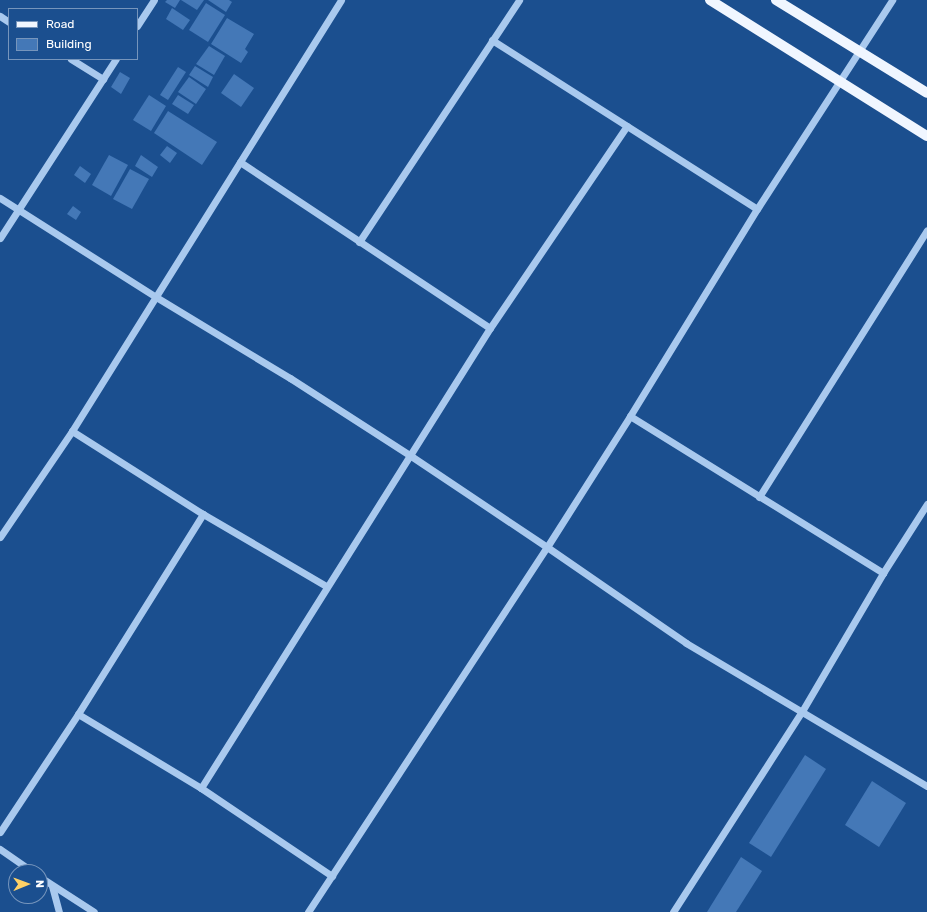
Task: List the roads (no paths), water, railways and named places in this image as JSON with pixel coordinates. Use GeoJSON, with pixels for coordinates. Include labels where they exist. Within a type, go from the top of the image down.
{"type":"FeatureCollection","features":[{"type":"Feature","properties":{"kind":"main road"},"geometry":{"type":"LineString","coordinates":[[710,0],[927,136]]}},
{"type":"Feature","properties":{"kind":"main road"},"geometry":{"type":"LineString","coordinates":[[776,0],[927,94]]}},
{"type":"Feature","properties":{"kind":"street"},"geometry":{"type":"LineString","coordinates":[[138,24],[154,0]]}},
{"type":"Feature","properties":{"kind":"street"},"geometry":{"type":"LineString","coordinates":[[0,537],[72,431],[341,0]]}},
{"type":"Feature","properties":{"kind":"street"},"geometry":{"type":"LineString","coordinates":[[359,242],[519,0]]}},
{"type":"Feature","properties":{"kind":"street"},"geometry":{"type":"LineString","coordinates":[[308,912],[547,547],[630,416],[757,209],[892,0]]}},
{"type":"Feature","properties":{"kind":"street"},"geometry":{"type":"LineString","coordinates":[[492,40],[757,209]]}},
{"type":"Feature","properties":{"kind":"street"},"geometry":{"type":"LineString","coordinates":[[73,60],[103,79]]}},
{"type":"Feature","properties":{"kind":"street"},"geometry":{"type":"LineString","coordinates":[[0,238],[115,60]]}},
{"type":"Feature","properties":{"kind":"street"},"geometry":{"type":"LineString","coordinates":[[201,788],[259,697],[326,586],[411,456],[490,328],[627,126]]}},
{"type":"Feature","properties":{"kind":"street"},"geometry":{"type":"LineString","coordinates":[[240,162],[490,328]]}},
{"type":"Feature","properties":{"kind":"street"},"geometry":{"type":"LineString","coordinates":[[0,198],[290,378],[411,456],[547,547],[686,643],[801,713],[927,786]]}},
{"type":"Feature","properties":{"kind":"street"},"geometry":{"type":"LineString","coordinates":[[759,497],[927,230]]}},
{"type":"Feature","properties":{"kind":"street"},"geometry":{"type":"LineString","coordinates":[[630,416],[883,573]]}},
{"type":"Feature","properties":{"kind":"street"},"geometry":{"type":"LineString","coordinates":[[72,431],[203,514],[326,586]]}},
{"type":"Feature","properties":{"kind":"street"},"geometry":{"type":"LineString","coordinates":[[673,912],[801,713],[883,573],[927,504]]}},
{"type":"Feature","properties":{"kind":"street"},"geometry":{"type":"LineString","coordinates":[[0,832],[78,714],[203,514]]}},
{"type":"Feature","properties":{"kind":"street"},"geometry":{"type":"LineString","coordinates":[[78,714],[201,788],[332,876]]}},
{"type":"Feature","properties":{"kind":"street"},"geometry":{"type":"LineString","coordinates":[[0,849],[22,864]]}},
{"type":"Feature","properties":{"kind":"street"},"geometry":{"type":"LineString","coordinates":[[48,883],[94,912]]}},
{"type":"Feature","properties":{"kind":"street"},"geometry":{"type":"LineString","coordinates":[[52,886],[59,912]]}}]}
